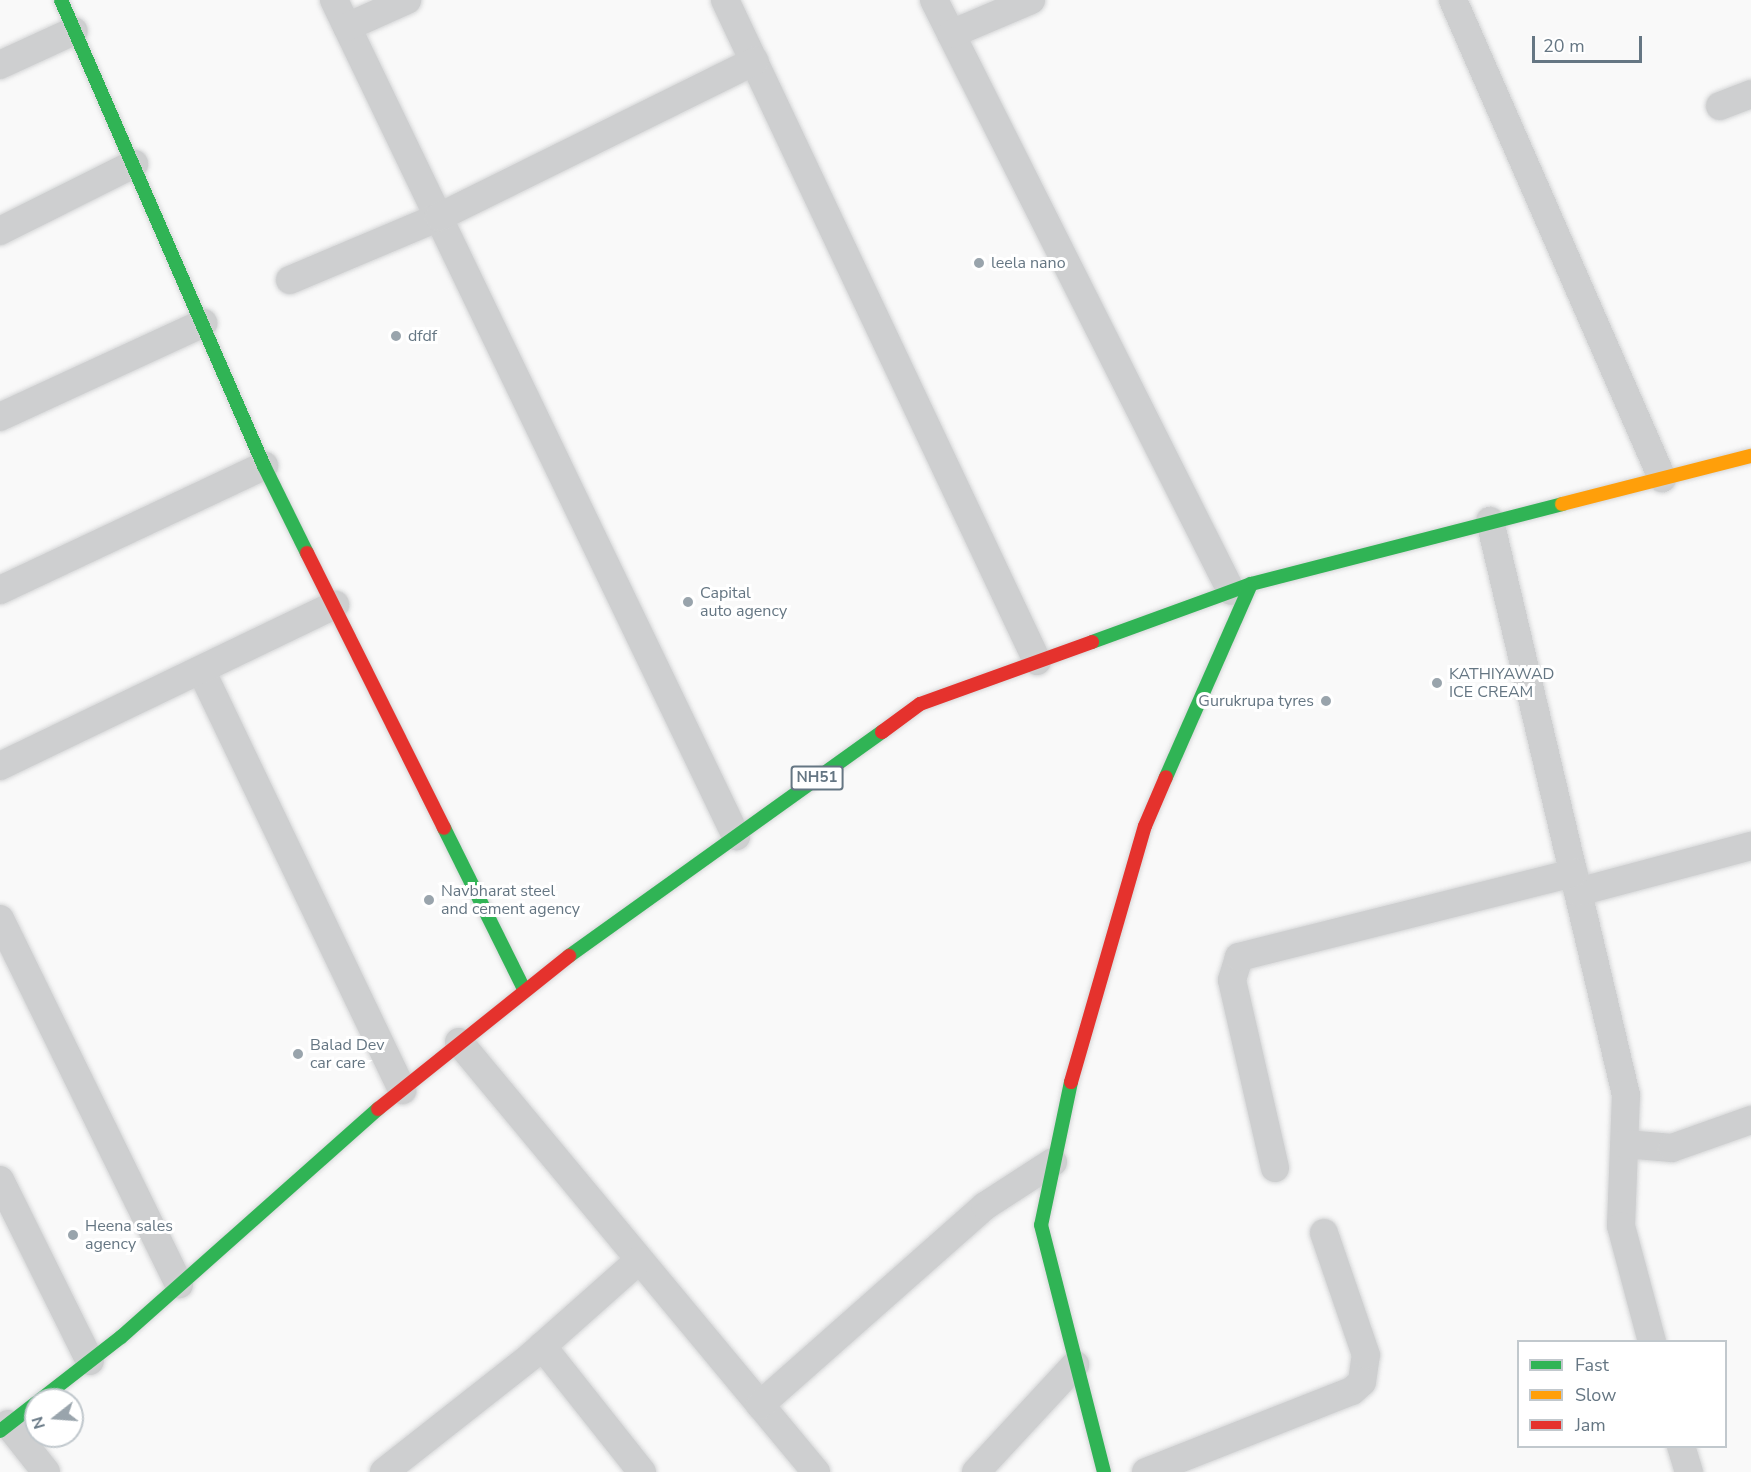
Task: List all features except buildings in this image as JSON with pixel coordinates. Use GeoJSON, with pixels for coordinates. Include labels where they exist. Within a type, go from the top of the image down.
{"type":"FeatureCollection","features":[{"type":"Feature","properties":{"kind":"main road"},"geometry":{"type":"LineString","coordinates":[[61,0],[204,323],[264,466],[524,989]]}},
{"type":"Feature","properties":{"kind":"main road","name":"NH51"},"geometry":{"type":"LineString","coordinates":[[55,1388],[179,1285],[402,1090],[524,989],[920,704],[1241,587],[1490,520],[1751,456]]}},
{"type":"Feature","properties":{"kind":"main road"},"geometry":{"type":"LineString","coordinates":[[1104,1472],[1041,1225],[1064,1107],[1145,826],[1241,587]]}},
{"type":"Feature","properties":{"kind":"main road"},"geometry":{"type":"LineString","coordinates":[[4,1427],[24,1412]]}},
{"type":"Feature","properties":{"kind":"street"},"geometry":{"type":"LineString","coordinates":[[334,0],[736,836]]}},
{"type":"Feature","properties":{"kind":"street"},"geometry":{"type":"LineString","coordinates":[[347,27],[407,0]]}},
{"type":"Feature","properties":{"kind":"street"},"geometry":{"type":"LineString","coordinates":[[725,0],[1037,661]]}},
{"type":"Feature","properties":{"kind":"street"},"geometry":{"type":"LineString","coordinates":[[934,0],[1241,587]]}},
{"type":"Feature","properties":{"kind":"street"},"geometry":{"type":"LineString","coordinates":[[951,34],[1031,0]]}},
{"type":"Feature","properties":{"kind":"street"},"geometry":{"type":"LineString","coordinates":[[1453,0],[1662,478]]}},
{"type":"Feature","properties":{"kind":"street"},"geometry":{"type":"LineString","coordinates":[[0,65],[74,31]]}},
{"type":"Feature","properties":{"kind":"street"},"geometry":{"type":"LineString","coordinates":[[290,280],[439,217],[754,61]]}},
{"type":"Feature","properties":{"kind":"street"},"geometry":{"type":"LineString","coordinates":[[1720,106],[1751,94]]}},
{"type":"Feature","properties":{"kind":"street"},"geometry":{"type":"LineString","coordinates":[[0,231],[134,164]]}},
{"type":"Feature","properties":{"kind":"street"},"geometry":{"type":"LineString","coordinates":[[0,417],[204,323]]}},
{"type":"Feature","properties":{"kind":"street"},"geometry":{"type":"LineString","coordinates":[[0,590],[264,466]]}},
{"type":"Feature","properties":{"kind":"street"},"geometry":{"type":"LineString","coordinates":[[1490,520],[1626,1095],[1621,1226],[1652,1340]]}},
{"type":"Feature","properties":{"kind":"street"},"geometry":{"type":"LineString","coordinates":[[0,766],[335,605]]}},
{"type":"Feature","properties":{"kind":"street"},"geometry":{"type":"LineString","coordinates":[[201,670],[402,1090]]}},
{"type":"Feature","properties":{"kind":"street"},"geometry":{"type":"LineString","coordinates":[[1275,1168],[1232,980],[1239,957],[1751,846]]}},
{"type":"Feature","properties":{"kind":"street"},"geometry":{"type":"LineString","coordinates":[[0,918],[179,1285]]}},
{"type":"Feature","properties":{"kind":"street"},"geometry":{"type":"LineString","coordinates":[[459,1042],[638,1261],[816,1472]]}},
{"type":"Feature","properties":{"kind":"street"},"geometry":{"type":"LineString","coordinates":[[1625,1144],[1672,1148],[1751,1120]]}},
{"type":"Feature","properties":{"kind":"street"},"geometry":{"type":"LineString","coordinates":[[760,1405],[985,1206],[1053,1162]]}},
{"type":"Feature","properties":{"kind":"street"},"geometry":{"type":"LineString","coordinates":[[0,1180],[90,1361]]}},
{"type":"Feature","properties":{"kind":"street"},"geometry":{"type":"LineString","coordinates":[[1146,1472],[1352,1391],[1362,1382],[1366,1355],[1324,1233]]}},
{"type":"Feature","properties":{"kind":"street"},"geometry":{"type":"LineString","coordinates":[[384,1472],[542,1346],[638,1261]]}},
{"type":"Feature","properties":{"kind":"street"},"geometry":{"type":"LineString","coordinates":[[542,1346],[642,1472]]}},
{"type":"Feature","properties":{"kind":"street"},"geometry":{"type":"LineString","coordinates":[[976,1472],[1075,1365]]}},
{"type":"Feature","properties":{"kind":"street"},"geometry":{"type":"LineString","coordinates":[[4,1427],[46,1472]]}},
{"type":"Feature","properties":{"kind":"street"},"geometry":{"type":"LineString","coordinates":[[1682,1448],[1689,1472]]}},
{"type":"Feature","properties":{"kind":"traffic: fast"},"geometry":{"type":"LineString","coordinates":[[61,0],[264,466],[307,553]]}},
{"type":"Feature","properties":{"kind":"traffic: fast"},"geometry":{"type":"LineString","coordinates":[[1092,642],[1251,584],[1562,504]]}},
{"type":"Feature","properties":{"kind":"traffic: fast"},"geometry":{"type":"LineString","coordinates":[[1166,777],[1251,584]]}},
{"type":"Feature","properties":{"kind":"traffic: fast"},"geometry":{"type":"LineString","coordinates":[[569,956],[882,732]]}},
{"type":"Feature","properties":{"kind":"traffic: fast"},"geometry":{"type":"LineString","coordinates":[[444,828],[524,989]]}},
{"type":"Feature","properties":{"kind":"traffic: fast"},"geometry":{"type":"LineString","coordinates":[[1071,1082],[1041,1225],[1104,1472]]}},
{"type":"Feature","properties":{"kind":"traffic: fast"},"geometry":{"type":"LineString","coordinates":[[55,1388],[121,1337],[378,1109]]}},
{"type":"Feature","properties":{"kind":"traffic: fast"},"geometry":{"type":"LineString","coordinates":[[0,1431],[24,1412]]}},
{"type":"Feature","properties":{"kind":"traffic: slow"},"geometry":{"type":"LineString","coordinates":[[1562,504],[1751,456]]}},
{"type":"Feature","properties":{"kind":"traffic: jam"},"geometry":{"type":"LineString","coordinates":[[307,553],[444,828]]}},
{"type":"Feature","properties":{"kind":"traffic: jam"},"geometry":{"type":"LineString","coordinates":[[882,732],[920,704],[1092,642]]}},
{"type":"Feature","properties":{"kind":"traffic: jam"},"geometry":{"type":"LineString","coordinates":[[1071,1082],[1145,826],[1166,777]]}},
{"type":"Feature","properties":{"kind":"traffic: jam"},"geometry":{"type":"LineString","coordinates":[[378,1109],[569,956]]}},
{"type":"Feature","properties":{"kind":"place","name":"leela nano"},"geometry":{"type":"Point","coordinates":[979,263]}},
{"type":"Feature","properties":{"kind":"place","name":"dfdf"},"geometry":{"type":"Point","coordinates":[396,336]}},
{"type":"Feature","properties":{"kind":"place","name":"Capital auto agency"},"geometry":{"type":"Point","coordinates":[688,602]}},
{"type":"Feature","properties":{"kind":"place","name":"KATHIYAWAD ICE CREAM"},"geometry":{"type":"Point","coordinates":[1437,683]}},
{"type":"Feature","properties":{"kind":"place","name":"Gurukrupa tyres"},"geometry":{"type":"Point","coordinates":[1326,701]}},
{"type":"Feature","properties":{"kind":"place","name":"Navbharat steel and cement agency"},"geometry":{"type":"Point","coordinates":[429,900]}},
{"type":"Feature","properties":{"kind":"place","name":"Balad Dev car care"},"geometry":{"type":"Point","coordinates":[298,1054]}},
{"type":"Feature","properties":{"kind":"place","name":"Heena sales agency"},"geometry":{"type":"Point","coordinates":[73,1235]}}]}
